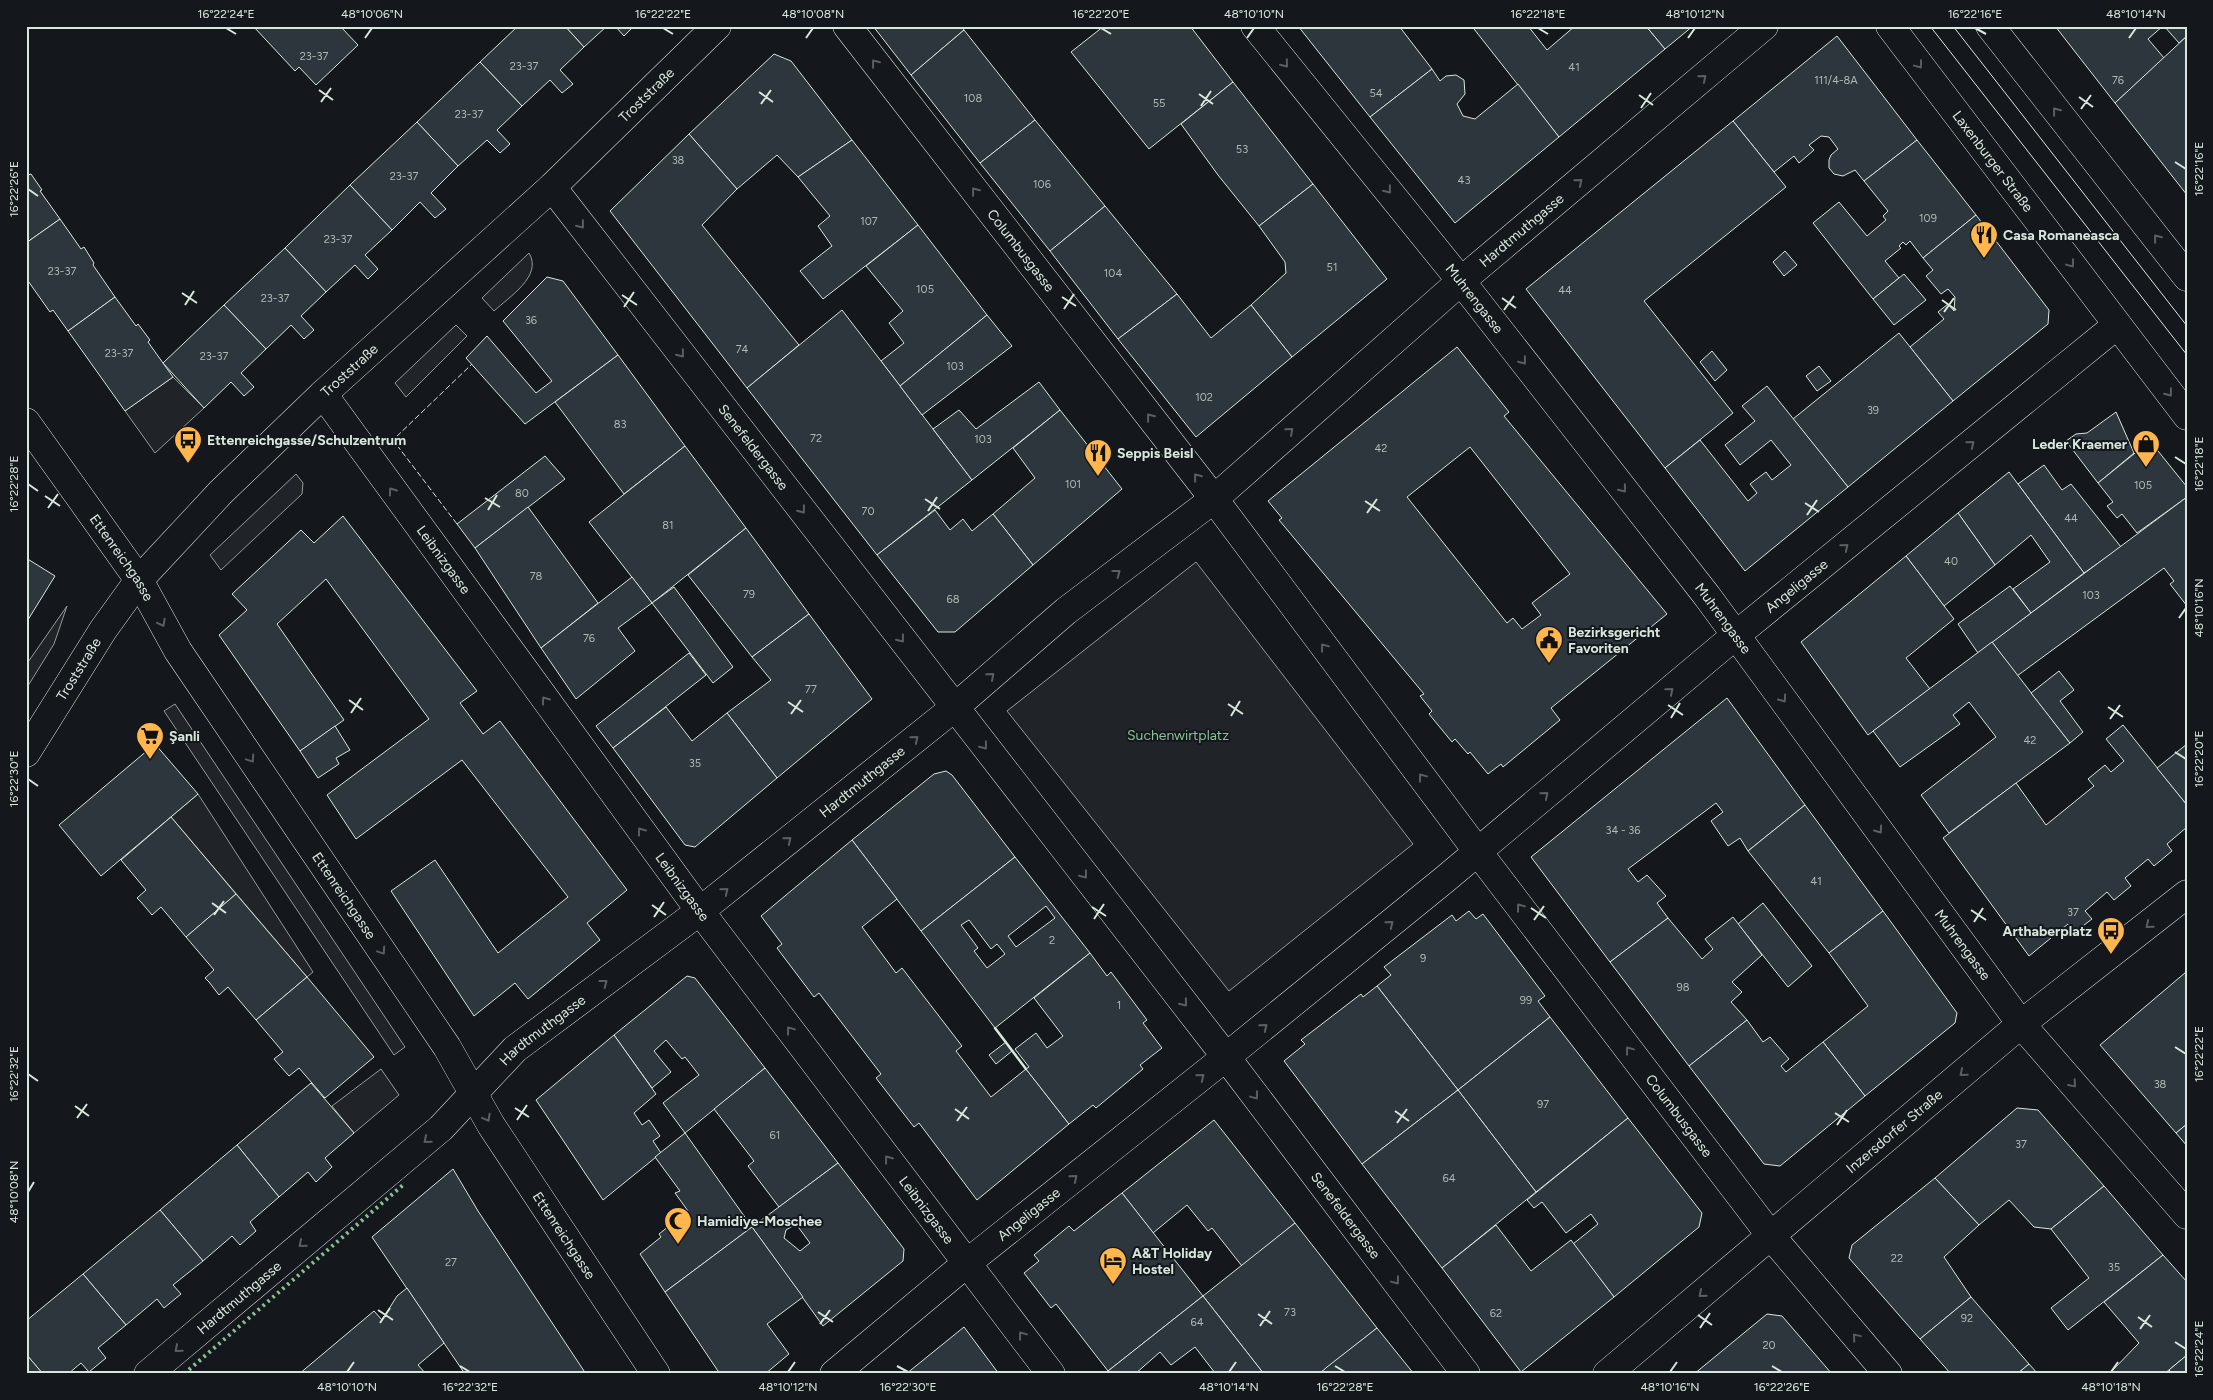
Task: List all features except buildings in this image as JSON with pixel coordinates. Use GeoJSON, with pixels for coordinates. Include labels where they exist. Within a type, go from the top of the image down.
{"type":"FeatureCollection","features":[{"type":"Feature","properties":{"kind":"street","name":"Troststraße"},"geometry":{"type":"LineString","coordinates":[[26,753],[103,630],[139,580],[221,492],[323,394],[552,187],[717,26]]}},
{"type":"Feature","properties":{"kind":"street","name":"Columbusgasse"},"geometry":{"type":"LineString","coordinates":[[847,26],[1214,499]]}},
{"type":"Feature","properties":{"kind":"street","name":"Muhrengasse"},"geometry":{"type":"LineString","coordinates":[[1254,26],[1461,280],[1736,635],[2021,1024],[2187,1215]]}},
{"type":"Feature","properties":{"kind":"street","name":"Hardtmuthgasse"},"geometry":{"type":"LineString","coordinates":[[1214,499],[1461,280],[1764,26]]}},
{"type":"Feature","properties":{"kind":"street","name":"Laxenburger Straße"},"geometry":{"type":"LineString","coordinates":[[1890,26],[2187,416]]}},
{"type":"Feature","properties":{"kind":"street"},"geometry":{"type":"LineString","coordinates":[[1990,26],[2184,266]]}},
{"type":"Feature","properties":{"kind":"street","name":"Senefeldergasse"},"geometry":{"type":"LineString","coordinates":[[552,187],[954,708]]}},
{"type":"Feature","properties":{"kind":"street","name":"Angeligasse"},"geometry":{"type":"LineString","coordinates":[[1478,852],[1736,635],[2117,325]]}},
{"type":"Feature","properties":{"kind":"street","name":"Leibnizgasse"},"geometry":{"type":"LineString","coordinates":[[323,394],[700,911],[1051,1374]]}},
{"type":"Feature","properties":{"kind":"street","name":"Ettenreichgasse"},"geometry":{"type":"LineString","coordinates":[[26,422],[139,580],[178,651],[441,1039],[491,1125],[656,1374]]}},
{"type":"Feature","properties":{"kind":"street"},"geometry":{"type":"LineString","coordinates":[[1214,499],[1478,852],[1226,1057],[954,708],[1066,611],[1214,499]]}},
{"type":"Feature","properties":{"kind":"street","name":"Hardtmuthgasse"},"geometry":{"type":"LineString","coordinates":[[148,1374],[441,1128],[515,1049],[700,911],[954,708]]}},
{"type":"Feature","properties":{"kind":"street","name":"Columbusgasse"},"geometry":{"type":"LineString","coordinates":[[1478,852],[1770,1236],[1888,1374]]}},
{"type":"Feature","properties":{"kind":"street","name":"Inzersdorfer Straße"},"geometry":{"type":"LineString","coordinates":[[1607,1374],[2021,1024],[2187,894]]}},
{"type":"Feature","properties":{"kind":"street","name":"Senefeldergasse"},"geometry":{"type":"LineString","coordinates":[[1226,1057],[1466,1374]]}},
{"type":"Feature","properties":{"kind":"street","name":"Angeligasse"},"geometry":{"type":"LineString","coordinates":[[834,1374],[967,1263],[1226,1057]]}},
{"type":"Feature","properties":{"kind":"green space"},"geometry":{"type":"Polygon","coordinates":[[[529,253],[532,270],[528,278],[515,293],[494,311],[482,298],[529,253]]]}},
{"type":"Feature","properties":{"kind":"green space"},"geometry":{"type":"Polygon","coordinates":[[[456,325],[467,336],[406,397],[395,383],[456,325]]]}},
{"type":"Feature","properties":{"kind":"green space"},"geometry":{"type":"Polygon","coordinates":[[[173,377],[204,408],[155,453],[125,411],[173,377]]]}},
{"type":"Feature","properties":{"kind":"green space"},"geometry":{"type":"Polygon","coordinates":[[[296,474],[303,483],[302,494],[221,570],[210,555],[296,474]]]}},
{"type":"Feature","properties":{"kind":"green space","name":"Suchenwirtplatz"},"geometry":{"type":"Polygon","coordinates":[[[1196,562],[1413,844],[1229,991],[1007,711],[1196,562]]]}},
{"type":"Feature","properties":{"kind":"green space"},"geometry":{"type":"Polygon","coordinates":[[[67,606],[54,644],[26,689],[26,665],[67,606]]]}},
{"type":"Feature","properties":{"kind":"green space"},"geometry":{"type":"Polygon","coordinates":[[[175,704],[405,1047],[394,1055],[164,711],[175,704]]]}},
{"type":"Feature","properties":{"kind":"green space"},"geometry":{"type":"Polygon","coordinates":[[[198,794],[313,972],[307,977],[171,817],[198,794]]]}},
{"type":"Feature","properties":{"kind":"green space"},"geometry":{"type":"Polygon","coordinates":[[[381,1069],[399,1095],[354,1133],[332,1106],[381,1069]]]}},
{"type":"Feature","properties":{"kind":"tram line"},"geometry":{"type":"LineString","coordinates":[[1930,26],[2187,355]]}},
{"type":"Feature","properties":{"kind":"tram line"},"geometry":{"type":"LineString","coordinates":[[1953,26],[2187,326]]}},
{"type":"Feature","properties":{"kind":"hedge"},"geometry":{"type":"LineString","coordinates":[[184,1374],[403,1185]]}},
{"type":"Feature","properties":{"kind":"fence"},"geometry":{"type":"LineString","coordinates":[[457,524],[393,440],[472,364]]}},
{"type":"Feature","properties":{"kind":"wall"},"geometry":{"type":"LineString","coordinates":[[995,1028],[1026,1069]]}},
{"type":"Feature","properties":{"kind":"place","name":"Casa Romaneasca"},"geometry":{"type":"Point","coordinates":[1984,259]}},
{"type":"Feature","properties":{"kind":"place","name":"Ettenreichgasse/Schulzentrum"},"geometry":{"type":"Point","coordinates":[188,464]}},
{"type":"Feature","properties":{"kind":"place","name":"Leder Kraemer"},"geometry":{"type":"Point","coordinates":[2146,468]}},
{"type":"Feature","properties":{"kind":"place","name":"Seppis Beisl"},"geometry":{"type":"Point","coordinates":[1098,477]}},
{"type":"Feature","properties":{"kind":"place","name":"Bezirksgericht Favoriten"},"geometry":{"type":"Point","coordinates":[1549,664]}},
{"type":"Feature","properties":{"kind":"place","name":"Şanli"},"geometry":{"type":"Point","coordinates":[150,760]}},
{"type":"Feature","properties":{"kind":"place","name":"Arthaberplatz"},"geometry":{"type":"Point","coordinates":[2111,955]}},
{"type":"Feature","properties":{"kind":"place","name":"Hamidiye-Moschee"},"geometry":{"type":"Point","coordinates":[678,1245]}},
{"type":"Feature","properties":{"kind":"place","name":"A&T Holiday Hostel"},"geometry":{"type":"Point","coordinates":[1113,1285]}}]}
